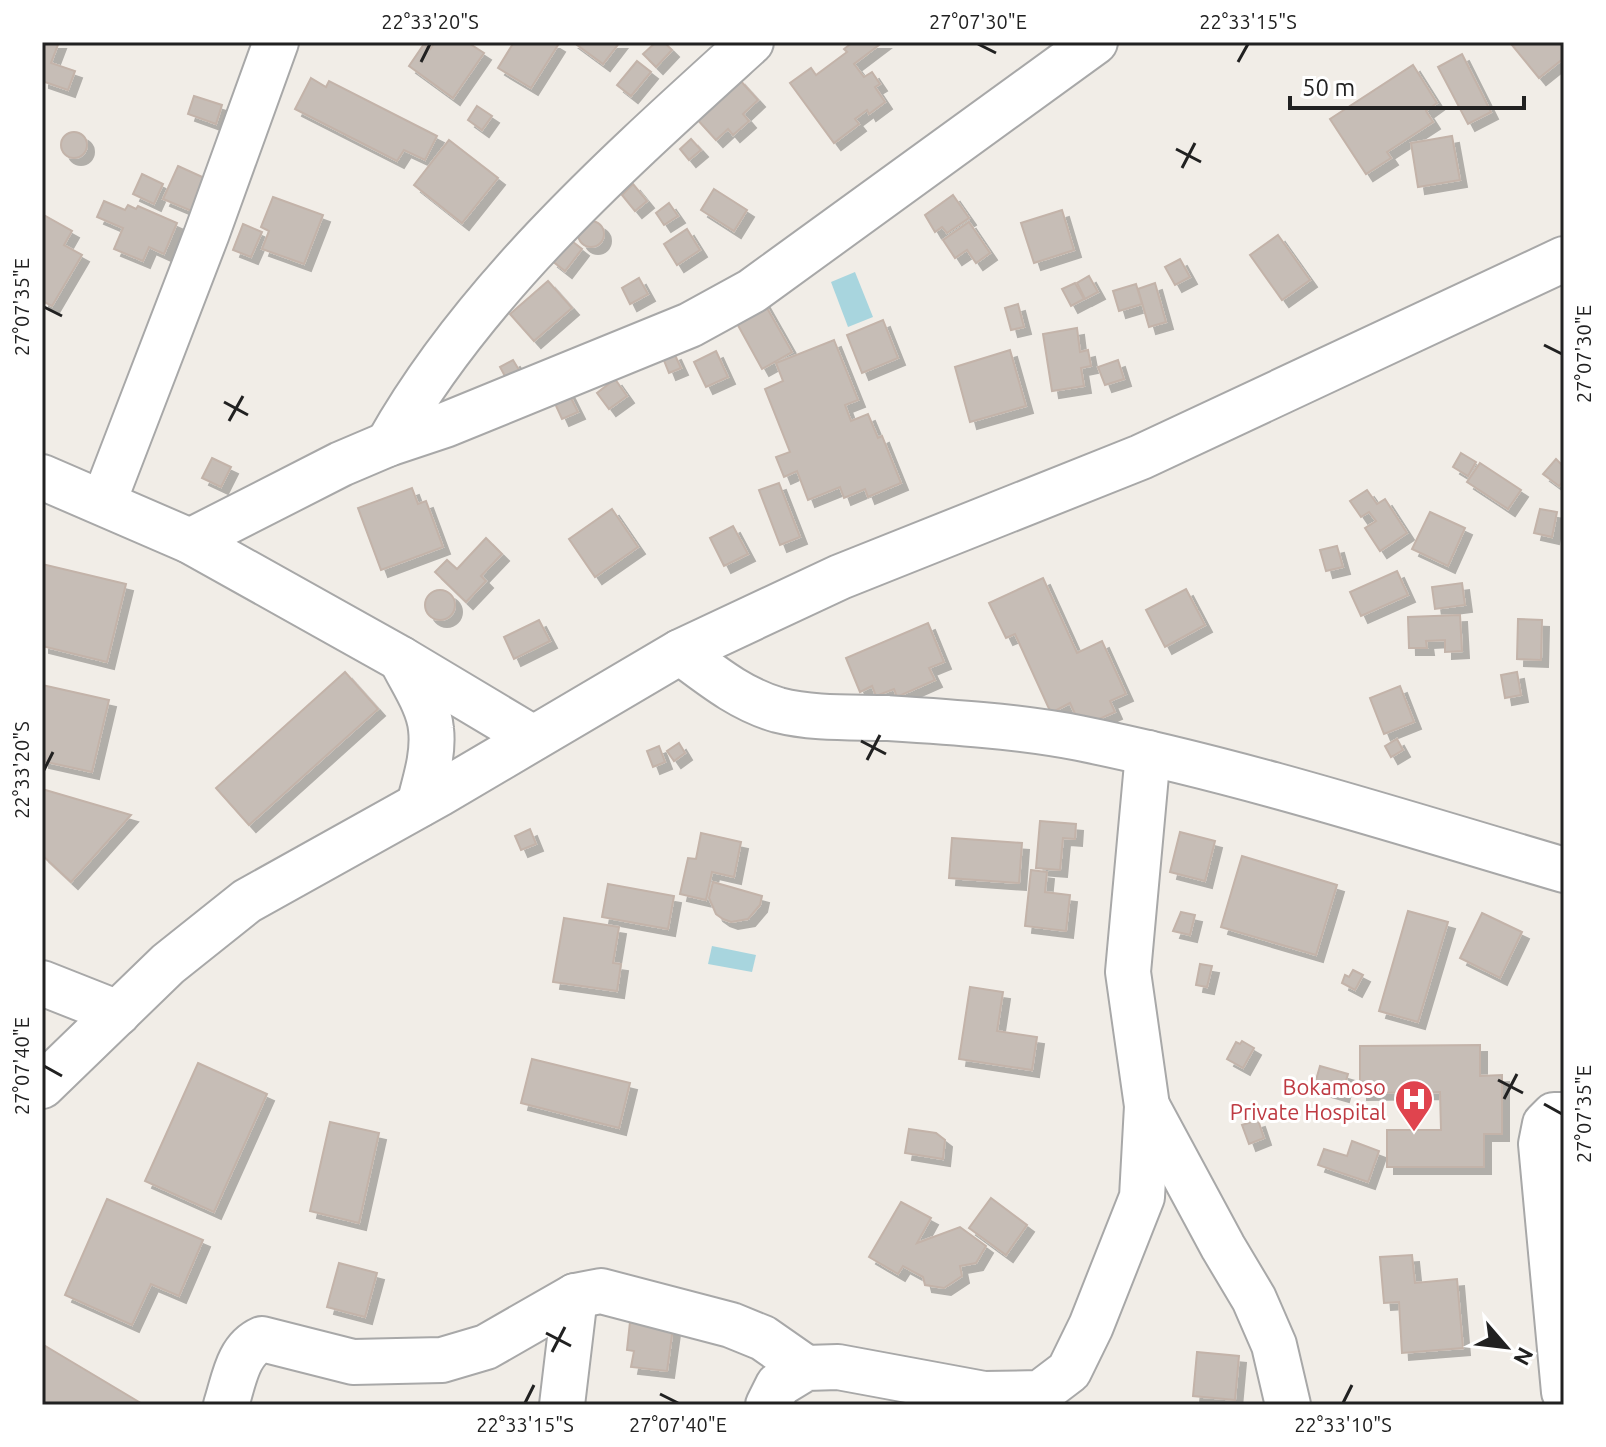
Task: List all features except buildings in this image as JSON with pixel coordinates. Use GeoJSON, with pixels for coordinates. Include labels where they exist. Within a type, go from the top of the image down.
{"type":"FeatureCollection","features":[{"type":"Feature","properties":{"kind":"street"},"geometry":{"type":"LineString","coordinates":[[104,501],[207,233],[276,42]]}},
{"type":"Feature","properties":{"kind":"street"},"geometry":{"type":"LineString","coordinates":[[388,444],[448,350],[552,230],[751,42]]}},
{"type":"Feature","properties":{"kind":"street"},"geometry":{"type":"LineString","coordinates":[[190,541],[264,502],[388,444],[445,425],[690,325],[752,291],[1095,42]]}},
{"type":"Feature","properties":{"kind":"street"},"geometry":{"type":"LineString","coordinates":[[42,1086],[168,964],[247,901],[419,805],[680,652],[840,577],[1141,457],[1564,259]]}},
{"type":"Feature","properties":{"kind":"street"},"geometry":{"type":"LineString","coordinates":[[42,477],[104,501],[190,541],[401,659],[533,738]]}},
{"type":"Feature","properties":{"kind":"street"},"geometry":{"type":"LineString","coordinates":[[680,652],[736,694],[779,710],[831,717],[984,725],[1076,738],[1148,753],[1322,800],[1564,870]]}},
{"type":"Feature","properties":{"kind":"street"},"geometry":{"type":"LineString","coordinates":[[401,659],[428,712],[431,730],[430,759],[419,805]]}},
{"type":"Feature","properties":{"kind":"street"},"geometry":{"type":"LineString","coordinates":[[768,1405],[778,1385],[806,1368],[838,1367],[984,1394],[1040,1393],[1069,1371],[1091,1326],[1142,1197],[1147,1106],[1128,972],[1148,753]]}},
{"type":"Feature","properties":{"kind":"street"},"geometry":{"type":"LineString","coordinates":[[42,983],[118,1013]]}},
{"type":"Feature","properties":{"kind":"street"},"geometry":{"type":"LineString","coordinates":[[1147,1106],[1254,1299],[1274,1345],[1288,1405]]}},
{"type":"Feature","properties":{"kind":"street"},"geometry":{"type":"LineString","coordinates":[[1564,1115],[1554,1115],[1545,1124],[1541,1144],[1564,1392]]}},
{"type":"Feature","properties":{"kind":"street"},"geometry":{"type":"LineString","coordinates":[[226,1405],[242,1356],[251,1344],[262,1339],[353,1362],[442,1360],[486,1347],[575,1296],[601,1291],[731,1325],[763,1338],[806,1368]]}},
{"type":"Feature","properties":{"kind":"street"},"geometry":{"type":"LineString","coordinates":[[562,1405],[575,1296]]}},
{"type":"Feature","properties":{"kind":"water"},"geometry":{"type":"Polygon","coordinates":[[[855,272],[873,317],[848,327],[831,282],[855,272]]]}},
{"type":"Feature","properties":{"kind":"water"},"geometry":{"type":"Polygon","coordinates":[[[712,946],[756,955],[752,972],[708,964],[712,946]]]}},
{"type":"Feature","properties":{"kind":"place","name":"Bokamoso Private Hospital"},"geometry":{"type":"Point","coordinates":[1414,1133]}}]}
